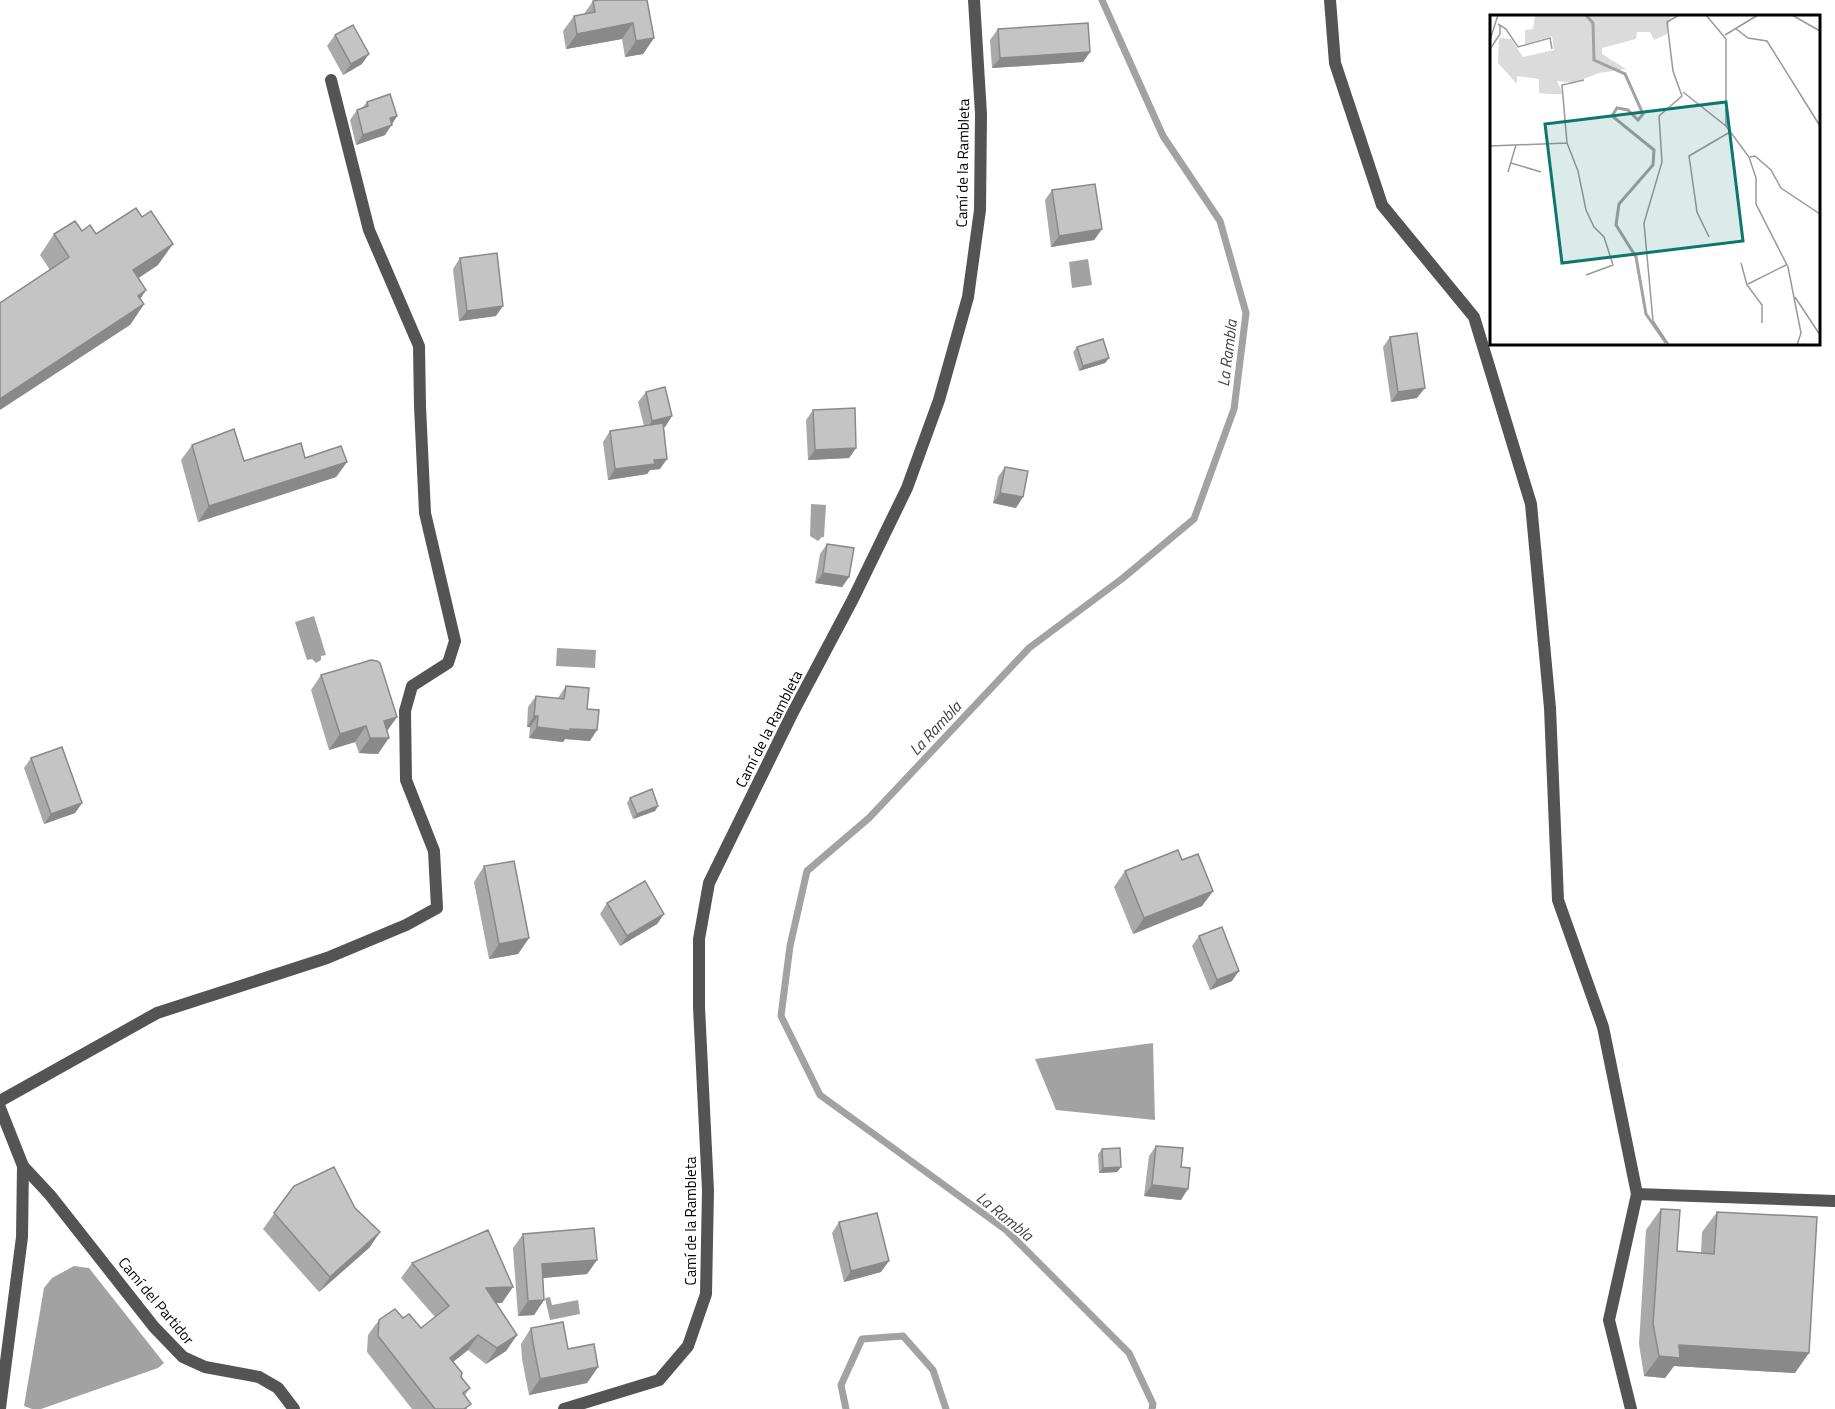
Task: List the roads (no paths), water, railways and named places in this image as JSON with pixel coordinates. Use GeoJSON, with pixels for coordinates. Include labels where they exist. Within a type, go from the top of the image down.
{"type":"FeatureCollection","features":[{"type":"Feature","properties":{"kind":"street","name":"Camí de la Rambleta"},"geometry":{"type":"LineString","coordinates":[[564,1409],[659,1380],[688,1346],[706,1294],[708,1190],[699,1007],[699,939],[709,883],[907,488],[939,400],[968,297],[980,210],[981,114],[974,0]]}},
{"type":"Feature","properties":{"kind":"street"},"geometry":{"type":"LineString","coordinates":[[1330,0],[1335,63],[1382,205],[1474,317],[1531,504],[1550,708],[1558,900],[1603,1027],[1637,1194],[1609,1320],[1631,1409]]}},
{"type":"Feature","properties":{"kind":"street"},"geometry":{"type":"LineString","coordinates":[[0,1101],[157,1012],[327,958],[406,925],[437,908],[434,851],[406,780],[405,711],[412,686],[448,663],[455,641],[425,513],[419,346],[369,230],[331,80]]}},
{"type":"Feature","properties":{"kind":"street"},"geometry":{"type":"LineString","coordinates":[[0,1108],[23,1166],[22,1237],[0,1408]]}},
{"type":"Feature","properties":{"kind":"street","name":"Camí del Partidor"},"geometry":{"type":"LineString","coordinates":[[23,1166],[50,1194],[154,1327],[183,1357],[205,1367],[259,1377],[278,1388],[294,1409]]}},
{"type":"Feature","properties":{"kind":"street"},"geometry":{"type":"LineString","coordinates":[[1637,1194],[1835,1201]]}},
{"type":"Feature","properties":{"kind":"waterway","name":"La Rambla"},"geometry":{"type":"LineString","coordinates":[[1102,0],[1163,136],[1220,221],[1246,313],[1234,409],[1194,519],[1123,578],[1029,648],[869,818],[807,871],[790,946],[781,1016],[820,1095],[1006,1230],[1129,1353],[1153,1404],[1152,1409]]}},
{"type":"Feature","properties":{"kind":"waterway","name":"La Rambla"},"geometry":{"type":"LineString","coordinates":[[846,1409],[841,1385],[862,1339],[903,1336],[933,1370],[946,1409]]}}]}
